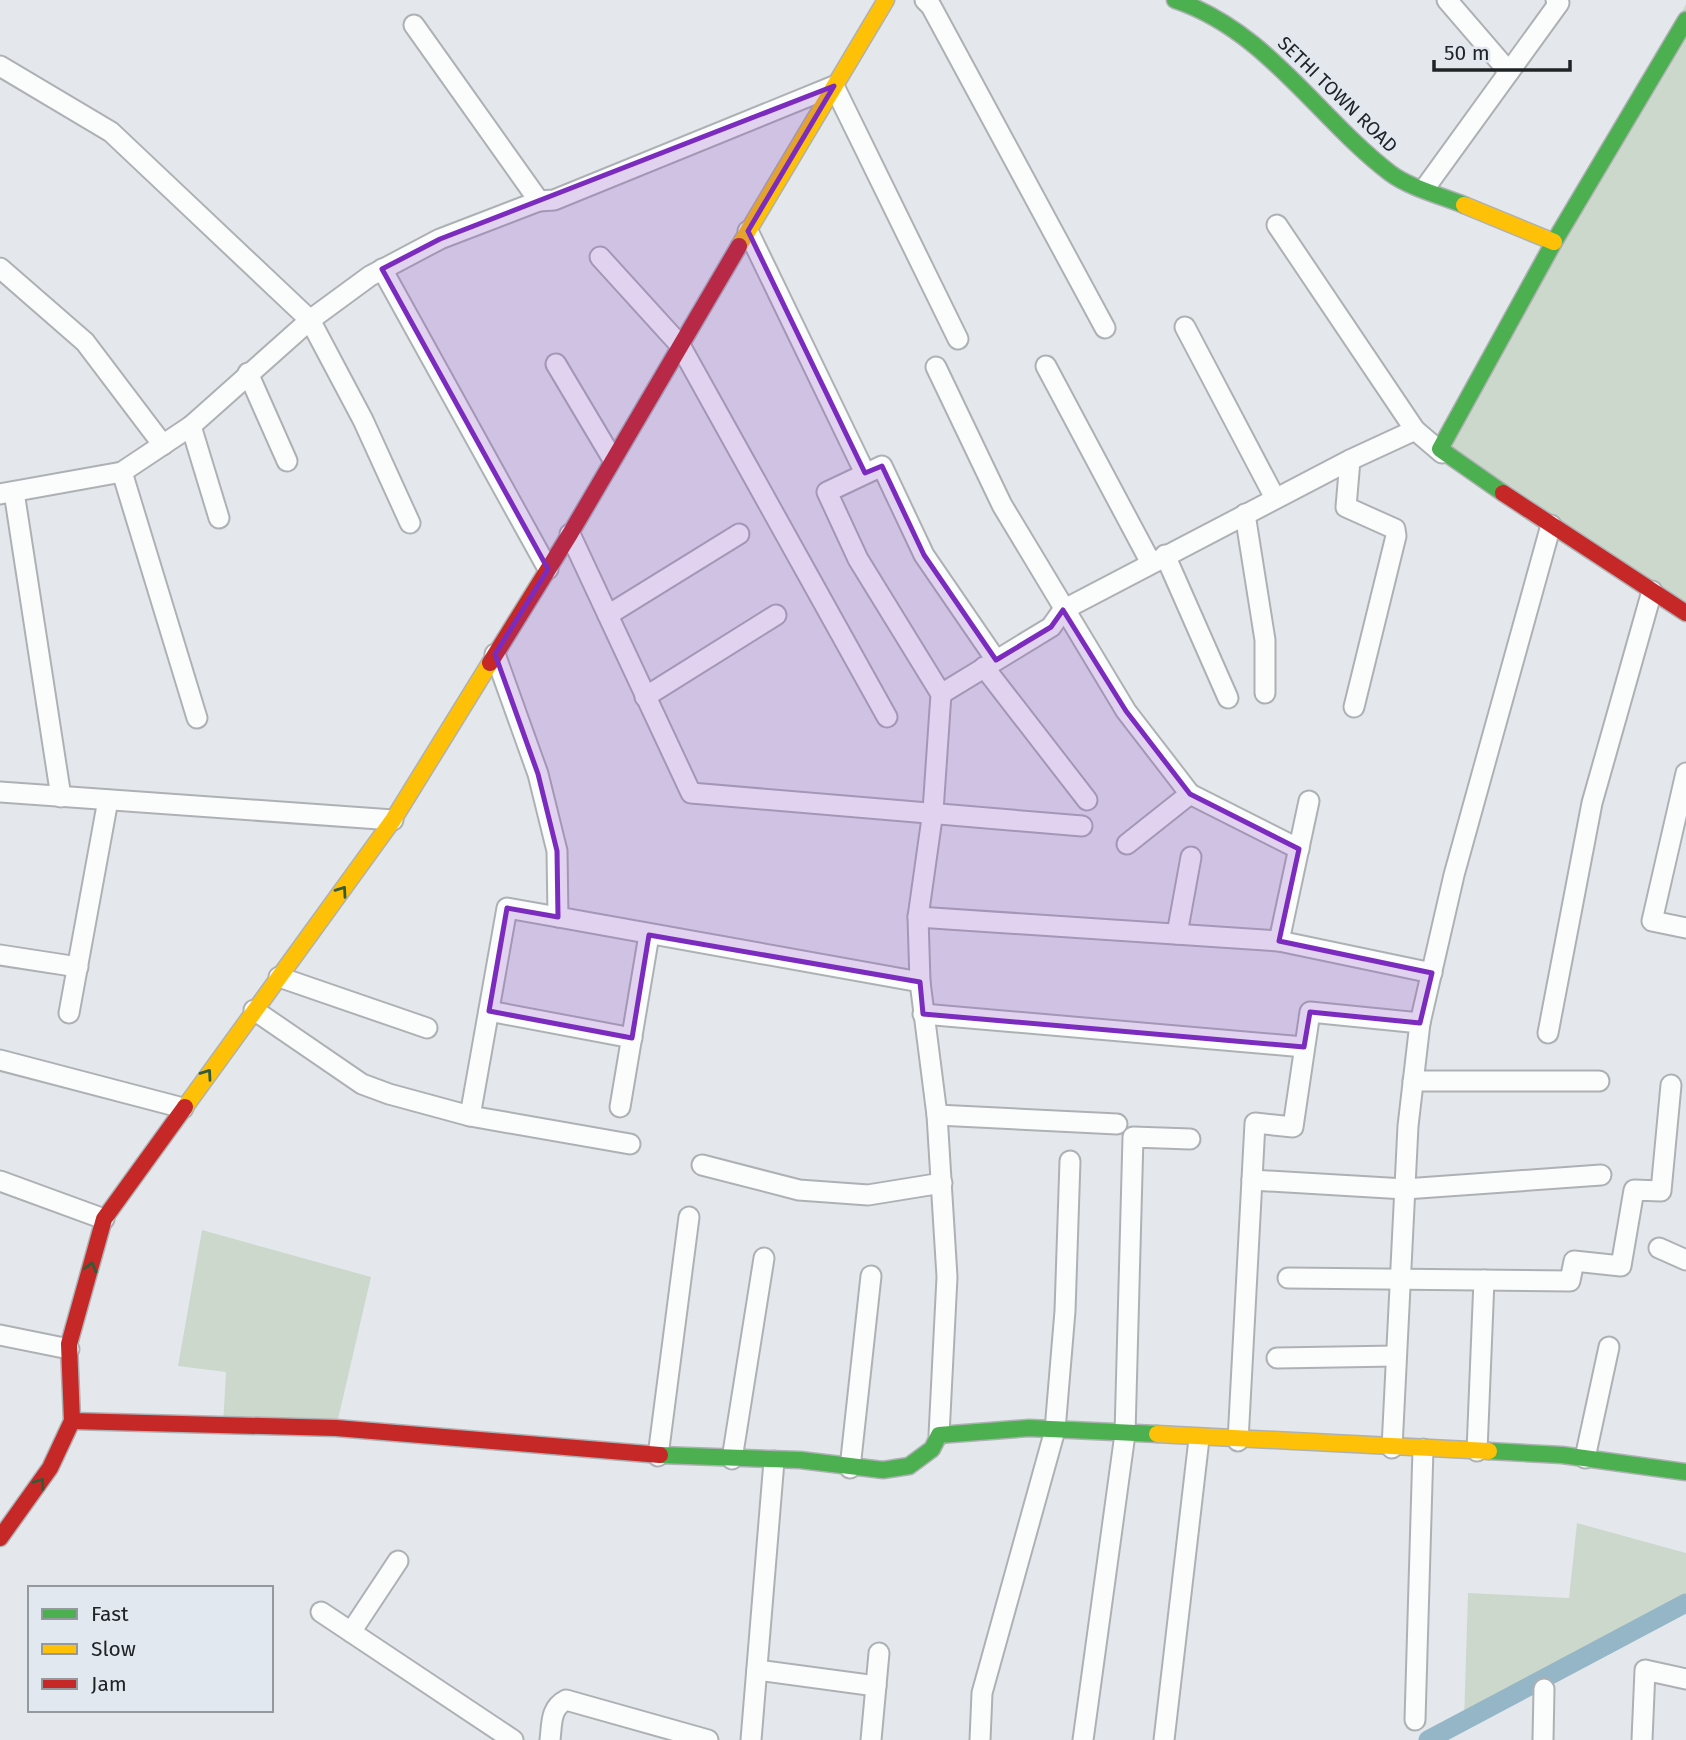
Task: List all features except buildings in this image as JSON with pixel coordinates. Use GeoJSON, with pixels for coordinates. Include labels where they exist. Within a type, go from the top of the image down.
{"type":"FeatureCollection","features":[{"type":"Feature","properties":{"kind":"street"},"geometry":{"type":"LineString","coordinates":[[0,1538],[50,1468],[72,1421],[69,1349],[104,1219],[393,820],[570,534],[612,458],[886,0]]}},
{"type":"Feature","properties":{"kind":"street"},"geometry":{"type":"LineString","coordinates":[[925,0],[932,6],[1105,328]]}},
{"type":"Feature","properties":{"kind":"street","name":"SETHI TOWN ROAD"},"geometry":{"type":"LineString","coordinates":[[1175,0],[1211,5],[1392,175],[1554,242]]}},
{"type":"Feature","properties":{"kind":"street"},"geometry":{"type":"LineString","coordinates":[[1425,188],[1559,3],[1556,0]]}},
{"type":"Feature","properties":{"kind":"street"},"geometry":{"type":"LineString","coordinates":[[1456,3],[1509,72]]}},
{"type":"Feature","properties":{"kind":"street"},"geometry":{"type":"LineString","coordinates":[[1442,453],[1441,447],[1554,242],[1686,19]]}},
{"type":"Feature","properties":{"kind":"street"},"geometry":{"type":"LineString","coordinates":[[414,25],[539,201]]}},
{"type":"Feature","properties":{"kind":"street"},"geometry":{"type":"LineString","coordinates":[[0,66],[111,132],[310,320],[363,420],[410,523]]}},
{"type":"Feature","properties":{"kind":"street"},"geometry":{"type":"LineString","coordinates":[[61,797],[7,493],[122,472],[191,426],[310,320],[382,269],[440,239],[539,201],[554,200],[834,86]]}},
{"type":"Feature","properties":{"kind":"street"},"geometry":{"type":"LineString","coordinates":[[834,86],[958,339]]}},
{"type":"Feature","properties":{"kind":"street"},"geometry":{"type":"LineString","coordinates":[[1277,225],[1415,429],[1442,453],[1686,613]]}},
{"type":"Feature","properties":{"kind":"street"},"geometry":{"type":"LineString","coordinates":[[748,231],[865,474]]}},
{"type":"Feature","properties":{"kind":"street"},"geometry":{"type":"LineString","coordinates":[[600,257],[680,345],[887,717]]}},
{"type":"Feature","properties":{"kind":"street"},"geometry":{"type":"LineString","coordinates":[[0,268],[85,342],[163,445]]}},
{"type":"Feature","properties":{"kind":"street"},"geometry":{"type":"LineString","coordinates":[[382,269],[548,569]]}},
{"type":"Feature","properties":{"kind":"street"},"geometry":{"type":"LineString","coordinates":[[1185,327],[1275,498]]}},
{"type":"Feature","properties":{"kind":"street"},"geometry":{"type":"LineString","coordinates":[[556,364],[612,458]]}},
{"type":"Feature","properties":{"kind":"street"},"geometry":{"type":"LineString","coordinates":[[1046,366],[1158,559],[1228,698]]}},
{"type":"Feature","properties":{"kind":"street"},"geometry":{"type":"LineString","coordinates":[[936,367],[1002,505],[1126,711],[1190,794],[1299,849]]}},
{"type":"Feature","properties":{"kind":"street"},"geometry":{"type":"LineString","coordinates":[[248,373],[287,461]]}},
{"type":"Feature","properties":{"kind":"street"},"geometry":{"type":"LineString","coordinates":[[191,426],[219,518]]}},
{"type":"Feature","properties":{"kind":"street"},"geometry":{"type":"LineString","coordinates":[[941,694],[1051,627],[1063,610],[1275,498],[1415,429]]}},
{"type":"Feature","properties":{"kind":"street"},"geometry":{"type":"LineString","coordinates":[[1350,460],[1346,507],[1395,529],[1396,536],[1354,707]]}},
{"type":"Feature","properties":{"kind":"street"},"geometry":{"type":"LineString","coordinates":[[72,1421],[336,1428],[657,1456],[800,1460],[883,1470],[909,1466],[932,1450],[939,1435],[947,1277],[937,1115],[920,982],[918,917],[933,811],[941,694],[858,559],[827,492],[882,466],[924,555],[990,664],[1087,800]]}},
{"type":"Feature","properties":{"kind":"street"},"geometry":{"type":"LineString","coordinates":[[122,472],[197,718]]}},
{"type":"Feature","properties":{"kind":"street"},"geometry":{"type":"LineString","coordinates":[[1245,514],[1265,640],[1265,693]]}},
{"type":"Feature","properties":{"kind":"street"},"geometry":{"type":"LineString","coordinates":[[1392,1448],[1405,1189],[1420,1023],[1454,875],[1551,525]]}},
{"type":"Feature","properties":{"kind":"street"},"geometry":{"type":"LineString","coordinates":[[570,534],[691,793],[933,811],[1082,826]]}},
{"type":"Feature","properties":{"kind":"street"},"geometry":{"type":"LineString","coordinates":[[608,615],[739,534]]}},
{"type":"Feature","properties":{"kind":"street"},"geometry":{"type":"LineString","coordinates":[[1548,1033],[1592,803],[1652,591]]}},
{"type":"Feature","properties":{"kind":"street"},"geometry":{"type":"LineString","coordinates":[[645,697],[776,615]]}},
{"type":"Feature","properties":{"kind":"street"},"geometry":{"type":"LineString","coordinates":[[495,653],[538,774],[557,851],[558,918]]}},
{"type":"Feature","properties":{"kind":"street"},"geometry":{"type":"LineString","coordinates":[[1686,773],[1678,840],[1652,921],[1686,928]]}},
{"type":"Feature","properties":{"kind":"street"},"geometry":{"type":"LineString","coordinates":[[0,792],[393,820]]}},
{"type":"Feature","properties":{"kind":"street"},"geometry":{"type":"LineString","coordinates":[[1127,844],[1190,794]]}},
{"type":"Feature","properties":{"kind":"street"},"geometry":{"type":"LineString","coordinates":[[69,1013],[107,800]]}},
{"type":"Feature","properties":{"kind":"street"},"geometry":{"type":"LineString","coordinates":[[1279,941],[1309,801]]}},
{"type":"Feature","properties":{"kind":"street"},"geometry":{"type":"LineString","coordinates":[[1177,934],[1191,857]]}},
{"type":"Feature","properties":{"kind":"street"},"geometry":{"type":"LineString","coordinates":[[470,1116],[507,908],[920,982]]}},
{"type":"Feature","properties":{"kind":"street"},"geometry":{"type":"LineString","coordinates":[[918,917],[1279,941],[1432,973]]}},
{"type":"Feature","properties":{"kind":"street"},"geometry":{"type":"LineString","coordinates":[[620,1107],[649,935]]}},
{"type":"Feature","properties":{"kind":"street"},"geometry":{"type":"LineString","coordinates":[[0,955],[78,967]]}},
{"type":"Feature","properties":{"kind":"street"},"geometry":{"type":"LineString","coordinates":[[279,977],[427,1028]]}},
{"type":"Feature","properties":{"kind":"street"},"geometry":{"type":"LineString","coordinates":[[254,1010],[362,1084],[470,1116],[630,1144]]}},
{"type":"Feature","properties":{"kind":"street"},"geometry":{"type":"LineString","coordinates":[[489,1011],[632,1038]]}},
{"type":"Feature","properties":{"kind":"street"},"geometry":{"type":"LineString","coordinates":[[1238,1441],[1255,1123],[1293,1127],[1310,1012],[1420,1023]]}},
{"type":"Feature","properties":{"kind":"street"},"geometry":{"type":"LineString","coordinates":[[923,1014],[1304,1047]]}},
{"type":"Feature","properties":{"kind":"street"},"geometry":{"type":"LineString","coordinates":[[0,1060],[183,1108]]}},
{"type":"Feature","properties":{"kind":"street"},"geometry":{"type":"LineString","coordinates":[[1413,1081],[1598,1080]]}},
{"type":"Feature","properties":{"kind":"street"},"geometry":{"type":"LineString","coordinates":[[1288,1278],[1570,1281],[1574,1261],[1621,1266],[1634,1190],[1661,1191],[1671,1085]]}},
{"type":"Feature","properties":{"kind":"street"},"geometry":{"type":"LineString","coordinates":[[937,1115],[1117,1124]]}},
{"type":"Feature","properties":{"kind":"street"},"geometry":{"type":"LineString","coordinates":[[1083,1740],[1125,1434],[1133,1137],[1190,1139]]}},
{"type":"Feature","properties":{"kind":"street"},"geometry":{"type":"LineString","coordinates":[[980,1740],[982,1693],[1055,1430],[1065,1311],[1070,1161]]}},
{"type":"Feature","properties":{"kind":"street"},"geometry":{"type":"LineString","coordinates":[[702,1165],[813,1191],[868,1195],[942,1183]]}},
{"type":"Feature","properties":{"kind":"street"},"geometry":{"type":"LineString","coordinates":[[1252,1180],[1405,1189],[1601,1175]]}},
{"type":"Feature","properties":{"kind":"street"},"geometry":{"type":"LineString","coordinates":[[0,1181],[104,1219]]}},
{"type":"Feature","properties":{"kind":"street"},"geometry":{"type":"LineString","coordinates":[[657,1456],[689,1217]]}},
{"type":"Feature","properties":{"kind":"street"},"geometry":{"type":"LineString","coordinates":[[1659,1248],[1686,1261]]}},
{"type":"Feature","properties":{"kind":"street"},"geometry":{"type":"LineString","coordinates":[[732,1459],[764,1258]]}},
{"type":"Feature","properties":{"kind":"street"},"geometry":{"type":"LineString","coordinates":[[850,1468],[872,1276]]}},
{"type":"Feature","properties":{"kind":"street"},"geometry":{"type":"LineString","coordinates":[[1477,1451],[1484,1280]]}},
{"type":"Feature","properties":{"kind":"street"},"geometry":{"type":"LineString","coordinates":[[0,1335],[69,1349]]}},
{"type":"Feature","properties":{"kind":"street"},"geometry":{"type":"LineString","coordinates":[[1586,1458],[1609,1347]]}},
{"type":"Feature","properties":{"kind":"street"},"geometry":{"type":"LineString","coordinates":[[1277,1358],[1396,1356]]}},
{"type":"Feature","properties":{"kind":"street"},"geometry":{"type":"LineString","coordinates":[[939,1435],[1029,1428],[1586,1458],[1686,1472]]}},
{"type":"Feature","properties":{"kind":"street"},"geometry":{"type":"LineString","coordinates":[[1164,1740],[1199,1439]]}},
{"type":"Feature","properties":{"kind":"street"},"geometry":{"type":"LineString","coordinates":[[1415,1720],[1423,1449]]}},
{"type":"Feature","properties":{"kind":"street"},"geometry":{"type":"LineString","coordinates":[[751,1740],[774,1461]]}},
{"type":"Feature","properties":{"kind":"street"},"geometry":{"type":"LineString","coordinates":[[351,1632],[398,1561]]}},
{"type":"Feature","properties":{"kind":"street"},"geometry":{"type":"LineString","coordinates":[[321,1612],[513,1740]]}},
{"type":"Feature","properties":{"kind":"street"},"geometry":{"type":"LineString","coordinates":[[871,1740],[879,1653]]}},
{"type":"Feature","properties":{"kind":"street"},"geometry":{"type":"LineString","coordinates":[[757,1670],[876,1686]]}},
{"type":"Feature","properties":{"kind":"street"},"geometry":{"type":"LineString","coordinates":[[1642,1740],[1644,1670],[1686,1679]]}},
{"type":"Feature","properties":{"kind":"street"},"geometry":{"type":"LineString","coordinates":[[1542,1740],[1544,1689]]}},
{"type":"Feature","properties":{"kind":"street"},"geometry":{"type":"LineString","coordinates":[[550,1740],[553,1713],[558,1704],[566,1700],[644,1731],[708,1740]]}},
{"type":"Feature","properties":{"kind":"highlighted area"},"geometry":{"type":"Polygon","coordinates":[[[834,86],[748,231],[865,473],[882,466],[924,555],[996,660],[1051,627],[1063,610],[1126,711],[1190,794],[1299,849],[1279,941],[1432,973],[1420,1023],[1310,1012],[1304,1047],[923,1014],[920,982],[649,935],[632,1038],[489,1011],[507,908],[558,917],[557,851],[538,774],[495,654],[548,569],[382,269],[440,239],[834,86]]]}},
{"type":"Feature","properties":{"kind":"shaded area"},"geometry":{"type":"Polygon","coordinates":[[[1686,4],[1686,608],[1442,453],[1686,4]]]}},
{"type":"Feature","properties":{"kind":"shaded area"},"geometry":{"type":"Polygon","coordinates":[[[202,1230],[371,1277],[336,1428],[223,1425],[226,1372],[178,1366],[202,1230]]]}},
{"type":"Feature","properties":{"kind":"shaded area"},"geometry":{"type":"Polygon","coordinates":[[[1577,1523],[1686,1553],[1686,1603],[1464,1721],[1468,1593],[1569,1598],[1577,1523]]]}},
{"type":"Feature","properties":{"kind":"waterway"},"geometry":{"type":"LineString","coordinates":[[1428,1740],[1686,1603]]}},
{"type":"Feature","properties":{"kind":"traffic: fast"},"geometry":{"type":"LineString","coordinates":[[1175,0],[1207,14],[1264,53],[1338,127],[1390,173],[1416,187],[1464,205]]}},
{"type":"Feature","properties":{"kind":"traffic: fast"},"geometry":{"type":"LineString","coordinates":[[1503,493],[1440,449],[1554,242],[1686,20]]}},
{"type":"Feature","properties":{"kind":"traffic: fast"},"geometry":{"type":"LineString","coordinates":[[660,1455],[800,1460],[883,1470],[909,1466],[932,1449],[939,1435],[1029,1428],[1157,1434]]}},
{"type":"Feature","properties":{"kind":"traffic: fast"},"geometry":{"type":"LineString","coordinates":[[1489,1451],[1562,1455],[1686,1472]]}},
{"type":"Feature","properties":{"kind":"traffic: slow"},"geometry":{"type":"LineString","coordinates":[[739,246],[886,0]]}},
{"type":"Feature","properties":{"kind":"traffic: slow"},"geometry":{"type":"LineString","coordinates":[[1464,205],[1554,242]]}},
{"type":"Feature","properties":{"kind":"traffic: slow"},"geometry":{"type":"LineString","coordinates":[[185,1107],[393,820],[490,663]]}},
{"type":"Feature","properties":{"kind":"traffic: slow"},"geometry":{"type":"LineString","coordinates":[[1157,1434],[1489,1451]]}},
{"type":"Feature","properties":{"kind":"traffic: jam"},"geometry":{"type":"LineString","coordinates":[[490,663],[570,534],[739,246]]}},
{"type":"Feature","properties":{"kind":"traffic: jam"},"geometry":{"type":"LineString","coordinates":[[1503,493],[1686,613]]}},
{"type":"Feature","properties":{"kind":"traffic: jam"},"geometry":{"type":"LineString","coordinates":[[0,1538],[50,1468],[72,1421],[69,1344],[104,1219],[185,1107]]}},
{"type":"Feature","properties":{"kind":"traffic: jam"},"geometry":{"type":"LineString","coordinates":[[72,1421],[336,1428],[660,1455]]}}]}
